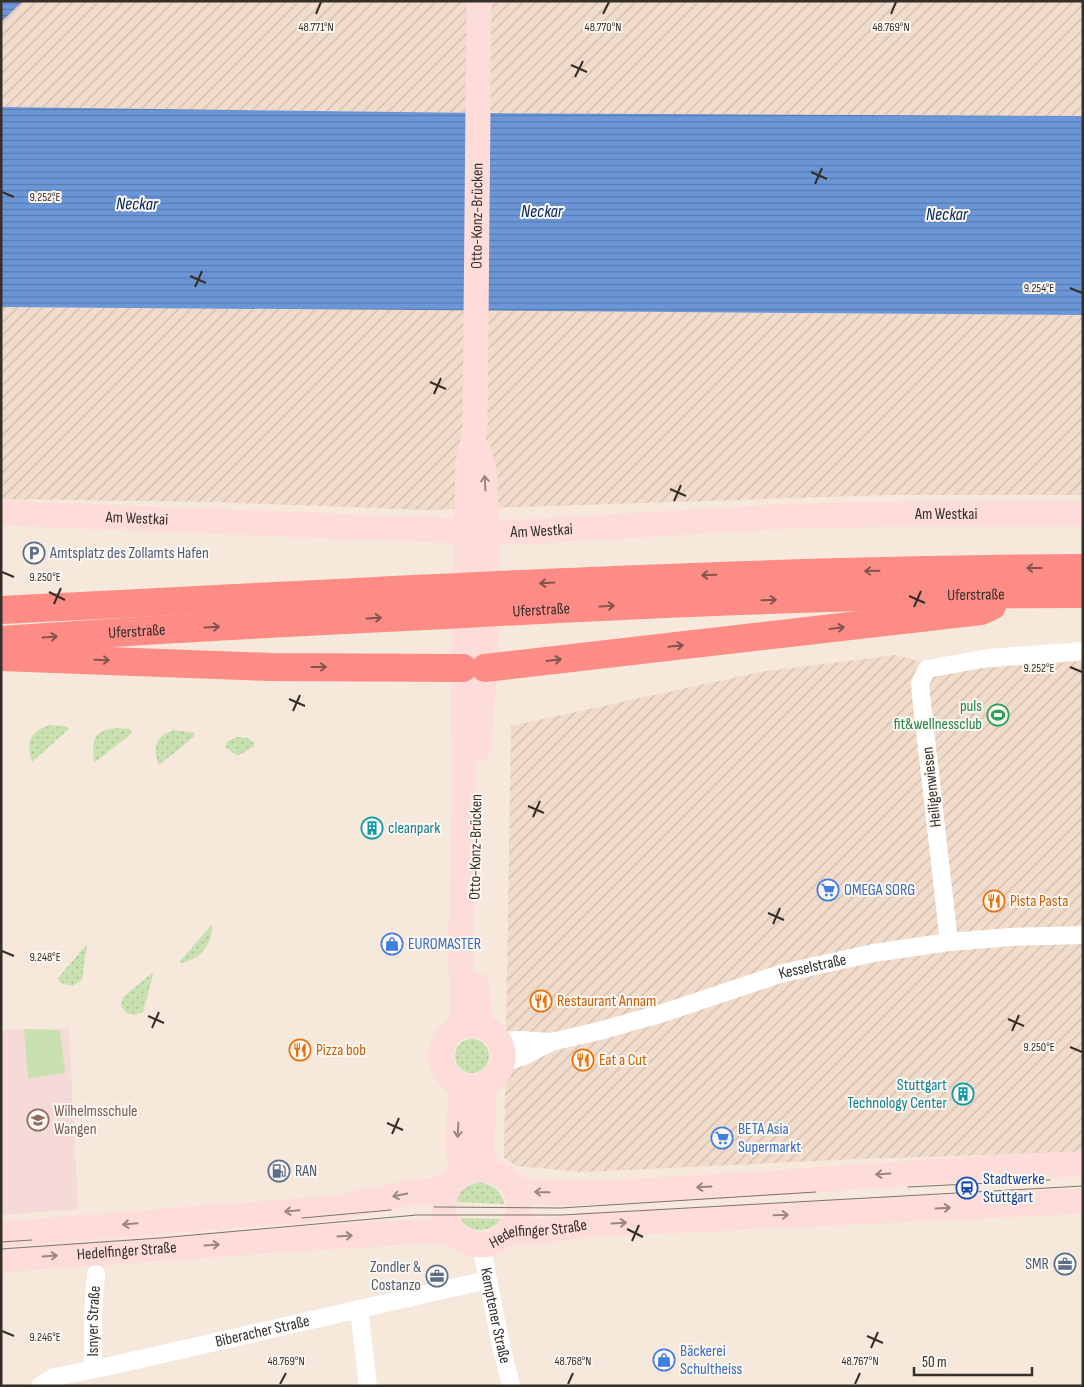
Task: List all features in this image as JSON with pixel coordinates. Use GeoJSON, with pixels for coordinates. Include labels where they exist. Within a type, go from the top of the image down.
{"type":"FeatureCollection","features":[{"type":"Feature","properties":{"kind":"highway","name":"Uferstraße"},"geometry":{"type":"LineString","coordinates":[[1,610],[677,576],[1083,568]]}},
{"type":"Feature","properties":{"kind":"highway"},"geometry":{"type":"LineString","coordinates":[[1,657],[271,667],[474,654],[981,612],[1013,594]]}},
{"type":"Feature","properties":{"kind":"highway","name":"Uferstraße"},"geometry":{"type":"LineString","coordinates":[[1,640],[150,630],[670,603],[1013,594],[1083,594]]}},
{"type":"Feature","properties":{"kind":"street","name":"Otto-Konz-Brücken"},"geometry":{"type":"LineString","coordinates":[[471,1026],[461,937],[464,798],[472,716],[476,565],[476,531],[468,464],[474,429],[479,1]]}},
{"type":"Feature","properties":{"kind":"street","name":"Am Westkai"},"geometry":{"type":"LineString","coordinates":[[1,513],[522,532],[792,516],[1083,514]]}},
{"type":"Feature","properties":{"kind":"street","name":"Heiligenwiesen"},"geometry":{"type":"LineString","coordinates":[[949,942],[921,695],[920,683],[926,669],[988,658],[1083,651]]}},
{"type":"Feature","properties":{"kind":"street","name":"Kesselstraße"},"geometry":{"type":"LineString","coordinates":[[501,1052],[524,1056],[551,1042],[663,1013],[783,973],[874,953],[949,942],[1083,935]]}},
{"type":"Feature","properties":{"kind":"street"},"geometry":{"type":"LineString","coordinates":[[471,1026],[495,1034],[501,1052],[499,1072],[493,1080],[473,1085],[453,1080],[447,1074],[441,1059],[448,1036],[471,1026]]}},
{"type":"Feature","properties":{"kind":"street"},"geometry":{"type":"LineString","coordinates":[[473,1085],[482,1148],[488,1169],[507,1179],[515,1190],[518,1200],[518,1216],[509,1232]]}},
{"type":"Feature","properties":{"kind":"street"},"geometry":{"type":"LineString","coordinates":[[450,1230],[444,1214],[445,1198],[454,1182],[458,1143],[473,1085]]}},
{"type":"Feature","properties":{"kind":"street","name":"Hedelfinger Straße"},"geometry":{"type":"LineString","coordinates":[[515,1190],[536,1192],[613,1192],[1083,1164]]}},
{"type":"Feature","properties":{"kind":"street","name":"Hedelfinger Straße"},"geometry":{"type":"LineString","coordinates":[[1,1234],[335,1208],[454,1182],[470,1170],[488,1169]]}},
{"type":"Feature","properties":{"kind":"street","name":"Hedelfinger Straße"},"geometry":{"type":"LineString","coordinates":[[1,1260],[270,1240],[450,1230],[462,1240],[481,1245],[500,1240],[509,1232],[553,1230],[594,1224],[1083,1201]]}},
{"type":"Feature","properties":{"kind":"street","name":"Kemptener Straße"},"geometry":{"type":"LineString","coordinates":[[481,1245],[511,1386]]}},
{"type":"Feature","properties":{"kind":"street","name":"Isnyer Straße"},"geometry":{"type":"LineString","coordinates":[[93,1369],[93,1312],[96,1274]]}},
{"type":"Feature","properties":{"kind":"street","name":"Biberacher Straße"},"geometry":{"type":"LineString","coordinates":[[40,1386],[54,1377],[487,1280]]}},
{"type":"Feature","properties":{"kind":"street"},"geometry":{"type":"LineString","coordinates":[[359,1309],[368,1386]]}},
{"type":"Feature","properties":{"kind":"shaded area"},"geometry":{"type":"Polygon","coordinates":[[[23,1],[1083,1],[1083,116],[483,113],[1,107],[1,22],[23,1]]]}},
{"type":"Feature","properties":{"kind":"shaded area"},"geometry":{"type":"Polygon","coordinates":[[[1,307],[1083,315],[1083,495],[887,495],[428,510],[211,502],[1,499],[1,307]]]}},
{"type":"Feature","properties":{"kind":"shaded area"},"geometry":{"type":"Polygon","coordinates":[[[895,655],[954,670],[1083,661],[1083,1152],[858,1159],[583,1172],[516,1166],[504,1158],[511,726],[760,672],[895,655]]]}},
{"type":"Feature","properties":{"kind":"shaded area","name":"Wilhelmsschule Wangen"},"geometry":{"type":"Polygon","coordinates":[[[69,1028],[78,1209],[1,1215],[1,1032],[10,1029],[49,1030],[69,1028]]]}},
{"type":"Feature","properties":{"kind":"green space"},"geometry":{"type":"Polygon","coordinates":[[[49,725],[65,726],[69,729],[32,762],[29,749],[31,739],[37,731],[49,725]]]}},
{"type":"Feature","properties":{"kind":"green space"},"geometry":{"type":"Polygon","coordinates":[[[116,728],[130,729],[132,731],[131,734],[94,763],[93,749],[97,735],[116,728]]]}},
{"type":"Feature","properties":{"kind":"green space"},"geometry":{"type":"Polygon","coordinates":[[[174,730],[194,733],[195,736],[159,765],[156,753],[157,743],[159,739],[174,730]]]}},
{"type":"Feature","properties":{"kind":"green space"},"geometry":{"type":"Polygon","coordinates":[[[237,737],[248,738],[254,743],[254,746],[238,756],[225,747],[228,741],[237,737]]]}},
{"type":"Feature","properties":{"kind":"green space"},"geometry":{"type":"Polygon","coordinates":[[[212,924],[208,945],[204,950],[194,958],[180,963],[181,960],[212,924]]]}},
{"type":"Feature","properties":{"kind":"green space"},"geometry":{"type":"Polygon","coordinates":[[[87,944],[82,980],[73,986],[61,983],[58,978],[87,944]]]}},
{"type":"Feature","properties":{"kind":"green space"},"geometry":{"type":"Polygon","coordinates":[[[152,973],[143,1012],[136,1015],[126,1013],[121,1006],[123,997],[152,973]]]}},
{"type":"Feature","properties":{"kind":"green space"},"geometry":{"type":"Polygon","coordinates":[[[24,1029],[60,1030],[65,1073],[28,1079],[24,1029]]]}},
{"type":"Feature","properties":{"kind":"green space"},"geometry":{"type":"Polygon","coordinates":[[[472,1039],[479,1040],[484,1044],[488,1049],[488,1063],[484,1068],[479,1072],[472,1073],[465,1072],[460,1068],[456,1063],[455,1056],[456,1049],[460,1044],[465,1040],[472,1039]]]}},
{"type":"Feature","properties":{"kind":"green space"},"geometry":{"type":"Polygon","coordinates":[[[480,1182],[496,1189],[501,1195],[504,1204],[457,1202],[462,1191],[468,1186],[480,1182]]]}},
{"type":"Feature","properties":{"kind":"green space"},"geometry":{"type":"Polygon","coordinates":[[[460,1218],[501,1219],[492,1227],[480,1230],[469,1227],[460,1218]]]}},
{"type":"Feature","properties":{"kind":"water"},"geometry":{"type":"Polygon","coordinates":[[[1,1],[23,1],[1,22],[1,1]]]}},
{"type":"Feature","properties":{"kind":"water","name":"Neckar"},"geometry":{"type":"Polygon","coordinates":[[[1,107],[483,113],[1083,116],[1083,315],[1,307],[1,107]]]}},
{"type":"Feature","properties":{"kind":"tram line"},"geometry":{"type":"LineString","coordinates":[[908,1187],[1050,1180]]}},
{"type":"Feature","properties":{"kind":"tram line"},"geometry":{"type":"LineString","coordinates":[[1,1249],[160,1238],[417,1215],[562,1215],[1083,1186]]}},
{"type":"Feature","properties":{"kind":"tram line"},"geometry":{"type":"LineString","coordinates":[[434,1207],[561,1208],[816,1192]]}},
{"type":"Feature","properties":{"kind":"tram line"},"geometry":{"type":"LineString","coordinates":[[302,1218],[391,1210]]}},
{"type":"Feature","properties":{"kind":"tram line"},"geometry":{"type":"LineString","coordinates":[[1,1242],[32,1240]]}},
{"type":"Feature","properties":{"kind":"place","name":"Amtsplatz des Zollamts Hafen"},"geometry":{"type":"Point","coordinates":[34,553]}},
{"type":"Feature","properties":{"kind":"place","name":"puls fit&wellnessclub"},"geometry":{"type":"Point","coordinates":[998,715]}},
{"type":"Feature","properties":{"kind":"place","name":"cleanpark"},"geometry":{"type":"Point","coordinates":[372,828]}},
{"type":"Feature","properties":{"kind":"place","name":"OMEGA SORG"},"geometry":{"type":"Point","coordinates":[828,890]}},
{"type":"Feature","properties":{"kind":"place","name":"Pista Pasta"},"geometry":{"type":"Point","coordinates":[994,901]}},
{"type":"Feature","properties":{"kind":"place","name":"EUROMASTER"},"geometry":{"type":"Point","coordinates":[392,944]}},
{"type":"Feature","properties":{"kind":"place","name":"Restaurant Annam"},"geometry":{"type":"Point","coordinates":[541,1001]}},
{"type":"Feature","properties":{"kind":"place","name":"Pizza bob"},"geometry":{"type":"Point","coordinates":[300,1050]}},
{"type":"Feature","properties":{"kind":"place","name":"Eat a Cut"},"geometry":{"type":"Point","coordinates":[583,1060]}},
{"type":"Feature","properties":{"kind":"place","name":"Stuttgart Technology Center"},"geometry":{"type":"Point","coordinates":[963,1094]}},
{"type":"Feature","properties":{"kind":"place","name":"Wilhelmsschule Wangen"},"geometry":{"type":"Point","coordinates":[38,1120]}},
{"type":"Feature","properties":{"kind":"place","name":"BETA Asia Supermarkt"},"geometry":{"type":"Point","coordinates":[722,1138]}},
{"type":"Feature","properties":{"kind":"place","name":"RAN"},"geometry":{"type":"Point","coordinates":[279,1171]}},
{"type":"Feature","properties":{"kind":"place","name":"Stadtwerke Stuttgart"},"geometry":{"type":"Point","coordinates":[967,1188]}},
{"type":"Feature","properties":{"kind":"place","name":"SMR"},"geometry":{"type":"Point","coordinates":[1065,1264]}},
{"type":"Feature","properties":{"kind":"place","name":"Zondler & Costanzo"},"geometry":{"type":"Point","coordinates":[437,1276]}},
{"type":"Feature","properties":{"kind":"place","name":"Bäckerei Schultheiss"},"geometry":{"type":"Point","coordinates":[664,1360]}}]}
